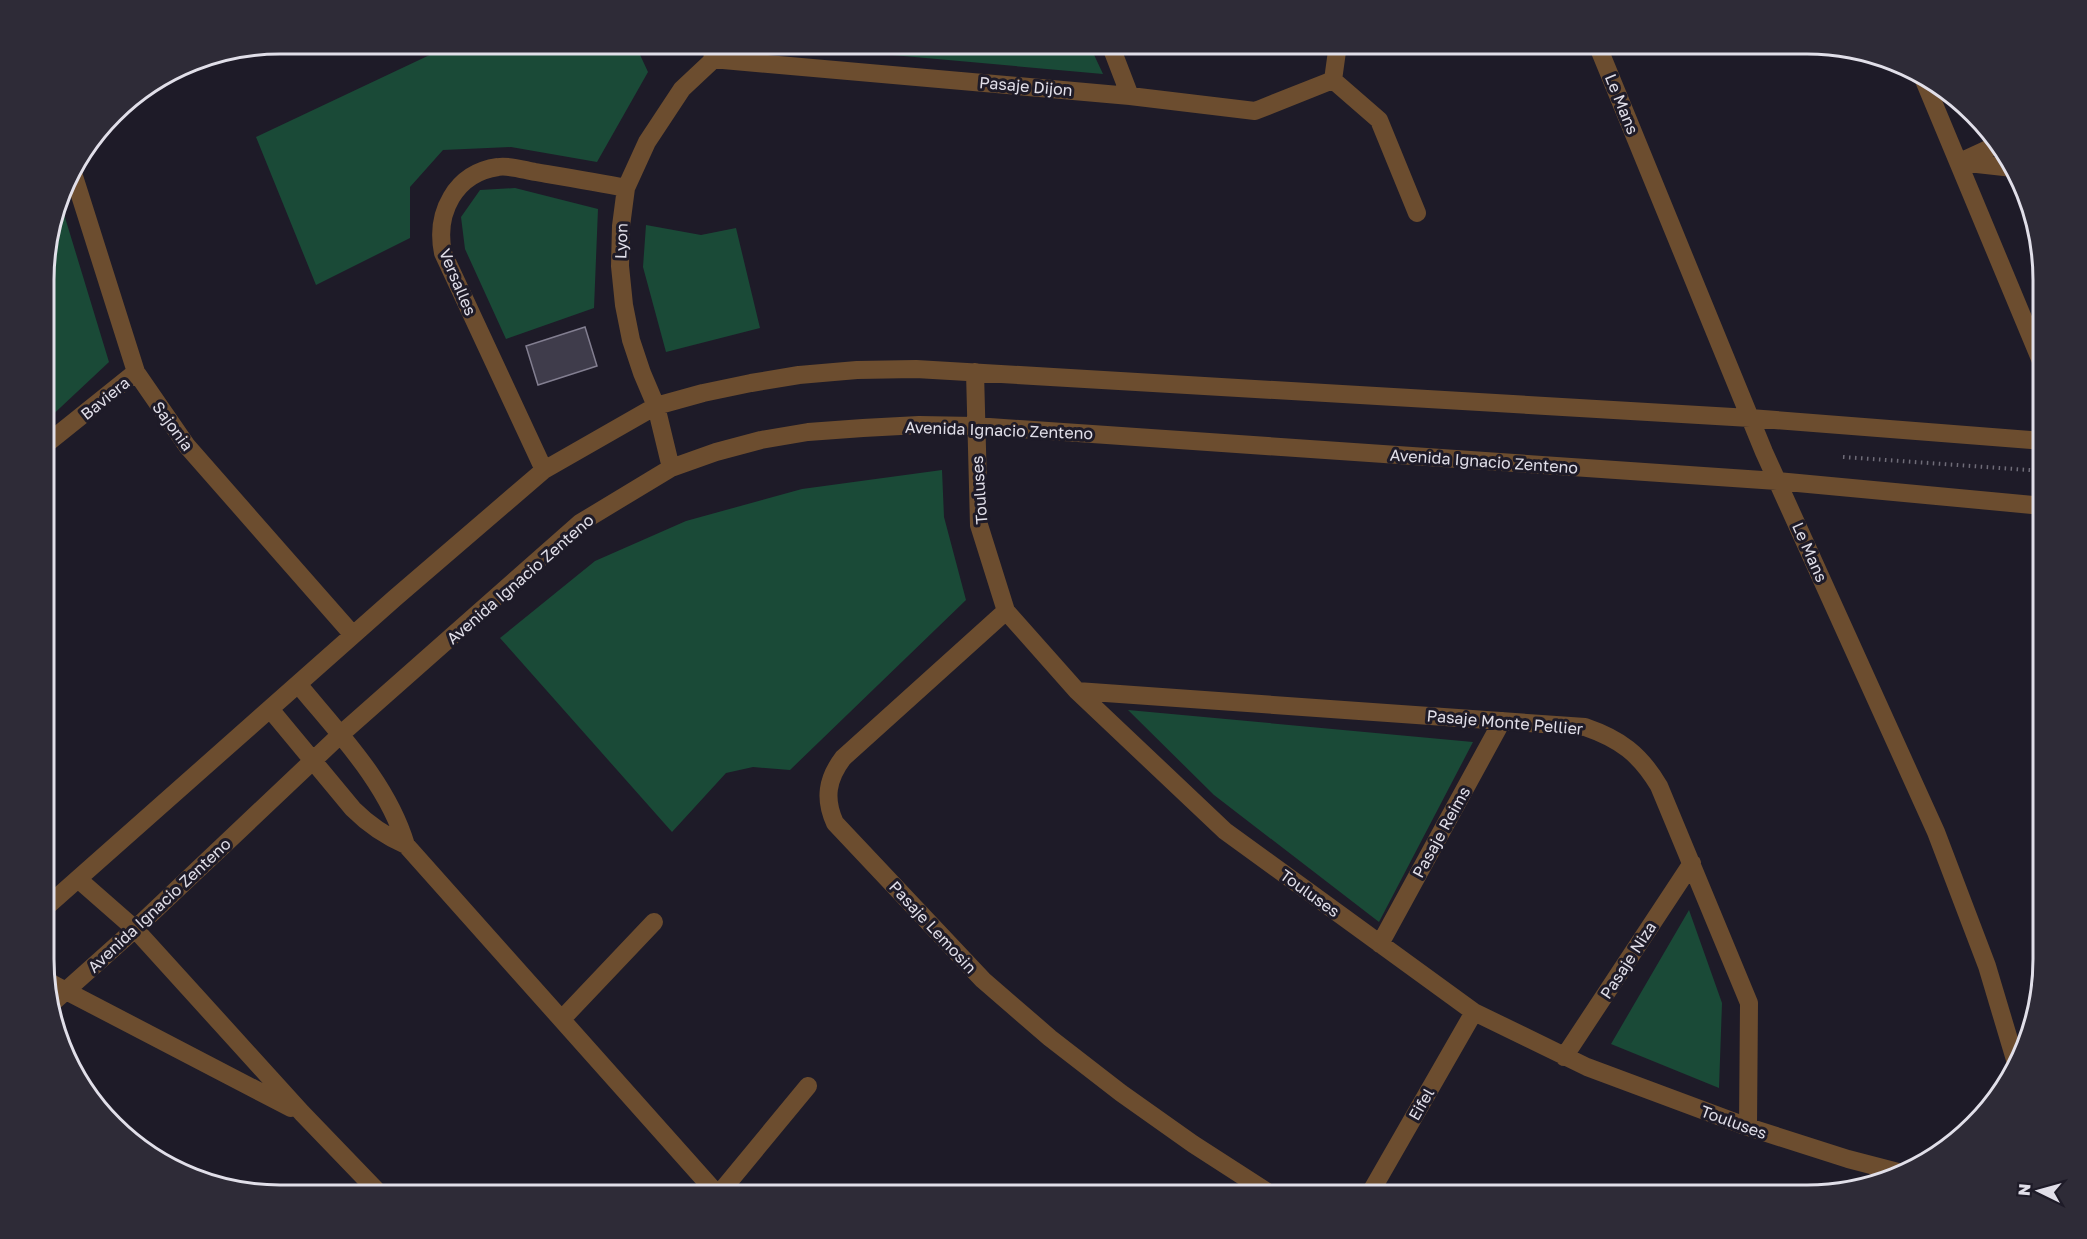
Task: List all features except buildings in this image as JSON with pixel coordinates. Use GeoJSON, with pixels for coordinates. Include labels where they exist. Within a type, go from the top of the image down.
{"type":"FeatureCollection","features":[{"type":"Feature","properties":{"kind":"street","name":"Lyon"},"geometry":{"type":"LineString","coordinates":[[671,468],[656,406],[634,351],[624,305],[620,266],[621,226],[626,188],[647,142],[682,89],[717,54]]}},
{"type":"Feature","properties":{"kind":"street"},"geometry":{"type":"LineString","coordinates":[[1114,54],[1130,96]]}},
{"type":"Feature","properties":{"kind":"street"},"geometry":{"type":"LineString","coordinates":[[1337,54],[1333,80],[1379,120],[1417,213]]}},
{"type":"Feature","properties":{"kind":"street","name":"Le Mans"},"geometry":{"type":"LineString","coordinates":[[1601,54],[1777,481],[1936,832],[1987,966],[2013,1052]]}},
{"type":"Feature","properties":{"kind":"street","name":"Pasaje Dijon"},"geometry":{"type":"LineString","coordinates":[[712,58],[1130,96],[1255,111],[1333,80]]}},
{"type":"Feature","properties":{"kind":"street"},"geometry":{"type":"LineString","coordinates":[[1927,89],[2033,342]]}},
{"type":"Feature","properties":{"kind":"street"},"geometry":{"type":"LineString","coordinates":[[1959,162],[1990,148]]}},
{"type":"Feature","properties":{"kind":"street"},"geometry":{"type":"LineString","coordinates":[[1959,162],[2003,167]]}},
{"type":"Feature","properties":{"kind":"street","name":"Versalles"},"geometry":{"type":"LineString","coordinates":[[544,470],[443,253],[441,231],[445,209],[452,196],[473,175],[501,166],[626,188]]}},
{"type":"Feature","properties":{"kind":"street","name":"Sajonia"},"geometry":{"type":"LineString","coordinates":[[76,182],[136,372],[187,446],[353,635]]}},
{"type":"Feature","properties":{"kind":"street"},"geometry":{"type":"LineString","coordinates":[[54,900],[353,635],[544,470],[656,406],[703,393],[751,382],[799,375],[892,369],[1750,418],[2033,440]]}},
{"type":"Feature","properties":{"kind":"street","name":"Baviera"},"geometry":{"type":"LineString","coordinates":[[54,438],[136,372]]}},
{"type":"Feature","properties":{"kind":"street","name":"Touluses"},"geometry":{"type":"LineString","coordinates":[[975,372],[980,525],[1006,611],[1077,691],[1225,831],[1474,1012],[1564,1057],[1748,1128],[1889,1170]]}},
{"type":"Feature","properties":{"kind":"street","name":"Avenida Ignacio Zenteno"},"geometry":{"type":"LineString","coordinates":[[57,998],[135,929],[340,735],[580,523],[671,468],[716,452],[761,440],[808,432],[919,425],[975,426],[1777,481],[2033,505]]}},
{"type":"Feature","properties":{"kind":"street","name":"Pasaje Lemosin"},"geometry":{"type":"LineString","coordinates":[[1006,611],[843,758],[836,767],[828,789],[830,813],[835,823],[983,980],[1050,1038],[1121,1093],[1257,1185]]}},
{"type":"Feature","properties":{"kind":"street"},"geometry":{"type":"LineString","coordinates":[[298,684],[384,793],[395,813],[406,845],[709,1185]]}},
{"type":"Feature","properties":{"kind":"street","name":"Pasaje Monte Pellier"},"geometry":{"type":"LineString","coordinates":[[1077,691],[1585,727],[1607,734],[1627,746],[1650,771],[1659,786],[1749,1003],[1748,1128]]}},
{"type":"Feature","properties":{"kind":"street"},"geometry":{"type":"LineString","coordinates":[[270,709],[369,824],[386,836],[406,845]]}},
{"type":"Feature","properties":{"kind":"street","name":"Pasaje Reims"},"geometry":{"type":"LineString","coordinates":[[1380,944],[1502,721]]}},
{"type":"Feature","properties":{"kind":"street","name":"Pasaje Niza"},"geometry":{"type":"LineString","coordinates":[[1564,1057],[1692,862]]}},
{"type":"Feature","properties":{"kind":"street"},"geometry":{"type":"LineString","coordinates":[[78,879],[135,929],[371,1185]]}},
{"type":"Feature","properties":{"kind":"street"},"geometry":{"type":"LineString","coordinates":[[562,1019],[654,922]]}},
{"type":"Feature","properties":{"kind":"street"},"geometry":{"type":"LineString","coordinates":[[56,986],[302,1113]]}},
{"type":"Feature","properties":{"kind":"street","name":"Eifel"},"geometry":{"type":"LineString","coordinates":[[1375,1185],[1474,1012]]}},
{"type":"Feature","properties":{"kind":"street"},"geometry":{"type":"LineString","coordinates":[[726,1185],[808,1086]]}},
{"type":"Feature","properties":{"kind":"path"},"geometry":{"type":"LineString","coordinates":[[1834,457],[2033,470]]}},
{"type":"Feature","properties":{"kind":"green space"},"geometry":{"type":"Polygon","coordinates":[[[432,54],[640,54],[648,72],[597,162],[511,147],[443,150],[410,187],[410,238],[316,285],[256,137],[432,54]]]}},
{"type":"Feature","properties":{"kind":"green space"},"geometry":{"type":"Polygon","coordinates":[[[880,54],[1094,54],[1103,74],[880,54]]]}},
{"type":"Feature","properties":{"kind":"green space"},"geometry":{"type":"Polygon","coordinates":[[[515,188],[598,209],[594,308],[506,339],[465,249],[461,217],[480,190],[515,188]]]}},
{"type":"Feature","properties":{"kind":"green space"},"geometry":{"type":"Polygon","coordinates":[[[64,214],[109,362],[54,414],[54,265],[64,214]]]}},
{"type":"Feature","properties":{"kind":"green space"},"geometry":{"type":"Polygon","coordinates":[[[646,225],[701,235],[736,228],[760,328],[666,352],[643,267],[646,225]]]}},
{"type":"Feature","properties":{"kind":"green space"},"geometry":{"type":"Polygon","coordinates":[[[942,470],[944,517],[966,600],[790,770],[753,767],[726,773],[672,832],[500,638],[595,561],[686,521],[802,489],[942,470]]]}},
{"type":"Feature","properties":{"kind":"green space"},"geometry":{"type":"Polygon","coordinates":[[[1128,710],[1473,742],[1379,922],[1214,795],[1128,710]]]}},
{"type":"Feature","properties":{"kind":"green space"},"geometry":{"type":"Polygon","coordinates":[[[1689,910],[1722,1003],[1719,1088],[1611,1044],[1689,910]]]}}]}
